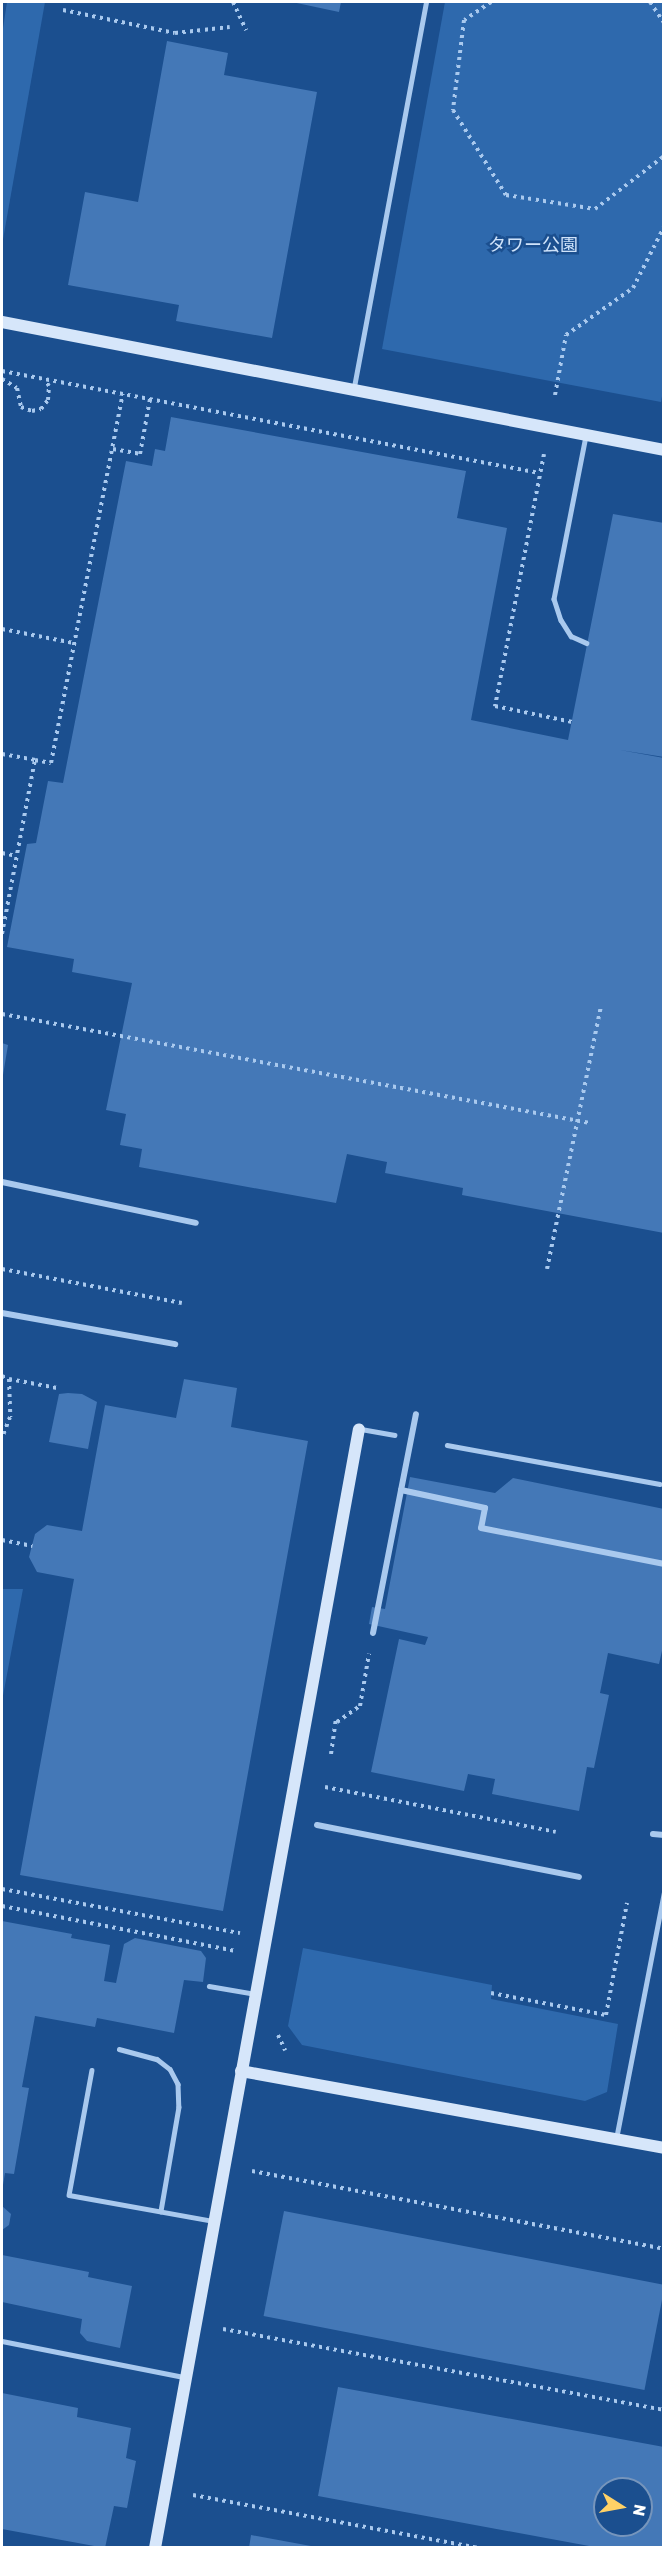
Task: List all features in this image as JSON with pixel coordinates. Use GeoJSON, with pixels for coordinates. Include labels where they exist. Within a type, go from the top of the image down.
{"type":"FeatureCollection","features":[{"type":"Feature","properties":{"kind":"street"},"geometry":{"type":"LineString","coordinates":[[2,322],[663,450]]}},
{"type":"Feature","properties":{"kind":"street"},"geometry":{"type":"LineString","coordinates":[[2,1182],[196,1223]]}},
{"type":"Feature","properties":{"kind":"street"},"geometry":{"type":"LineString","coordinates":[[2,1313],[175,1344]]}},
{"type":"Feature","properties":{"kind":"street"},"geometry":{"type":"LineString","coordinates":[[373,1633],[416,1414]]}},
{"type":"Feature","properties":{"kind":"street"},"geometry":{"type":"LineString","coordinates":[[155,2547],[359,1429]]}},
{"type":"Feature","properties":{"kind":"street"},"geometry":{"type":"LineString","coordinates":[[401,1490],[485,1508],[481,1528],[663,1564]]}},
{"type":"Feature","properties":{"kind":"street"},"geometry":{"type":"LineString","coordinates":[[317,1826],[579,1878]]}},
{"type":"Feature","properties":{"kind":"street"},"geometry":{"type":"LineString","coordinates":[[653,1833],[663,1835]]}},
{"type":"Feature","properties":{"kind":"street"},"geometry":{"type":"LineString","coordinates":[[241,2071],[663,2148]]}},
{"type":"Feature","properties":{"kind":"lane"},"geometry":{"type":"LineString","coordinates":[[354,390],[426,2]]}},
{"type":"Feature","properties":{"kind":"lane"},"geometry":{"type":"LineString","coordinates":[[586,435],[554,599],[561,620],[571,636],[587,643]]}},
{"type":"Feature","properties":{"kind":"lane"},"geometry":{"type":"LineString","coordinates":[[359,1429],[393,1435]]}},
{"type":"Feature","properties":{"kind":"lane"},"geometry":{"type":"LineString","coordinates":[[447,1445],[659,1484]]}},
{"type":"Feature","properties":{"kind":"lane"},"geometry":{"type":"LineString","coordinates":[[616,2139],[663,1892]]}},
{"type":"Feature","properties":{"kind":"lane"},"geometry":{"type":"LineString","coordinates":[[209,1986],[256,1994]]}},
{"type":"Feature","properties":{"kind":"lane"},"geometry":{"type":"LineString","coordinates":[[119,2049],[157,2059],[170,2069],[178,2084],[179,2107],[161,2211]]}},
{"type":"Feature","properties":{"kind":"lane"},"geometry":{"type":"LineString","coordinates":[[92,2070],[69,2195],[214,2221]]}},
{"type":"Feature","properties":{"kind":"lane"},"geometry":{"type":"LineString","coordinates":[[2,2341],[187,2378]]}},
{"type":"Feature","properties":{"kind":"path"},"geometry":{"type":"LineString","coordinates":[[233,2],[246,30]]}},
{"type":"Feature","properties":{"kind":"path"},"geometry":{"type":"LineString","coordinates":[[491,2],[464,20],[453,110],[506,195],[595,209],[663,156]]}},
{"type":"Feature","properties":{"kind":"path"},"geometry":{"type":"LineString","coordinates":[[650,2],[663,22]]}},
{"type":"Feature","properties":{"kind":"path"},"geometry":{"type":"LineString","coordinates":[[63,10],[175,33],[230,27]]}},
{"type":"Feature","properties":{"kind":"path"},"geometry":{"type":"LineString","coordinates":[[555,395],[566,335],[633,288],[663,227]]}},
{"type":"Feature","properties":{"kind":"path"},"geometry":{"type":"LineString","coordinates":[[2,370],[44,378],[49,386],[48,400],[41,409],[32,411],[21,407],[17,388],[2,379]]}},
{"type":"Feature","properties":{"kind":"path"},"geometry":{"type":"LineString","coordinates":[[2,370],[539,473]]}},
{"type":"Feature","properties":{"kind":"path"},"geometry":{"type":"LineString","coordinates":[[2,754],[51,763],[123,394]]}},
{"type":"Feature","properties":{"kind":"path"},"geometry":{"type":"LineString","coordinates":[[113,449],[140,454],[150,399]]}},
{"type":"Feature","properties":{"kind":"path"},"geometry":{"type":"LineString","coordinates":[[544,453],[495,706],[572,722]]}},
{"type":"Feature","properties":{"kind":"path"},"geometry":{"type":"LineString","coordinates":[[2,629],[74,643]]}},
{"type":"Feature","properties":{"kind":"path"},"geometry":{"type":"LineString","coordinates":[[2,934],[35,760]]}},
{"type":"Feature","properties":{"kind":"path"},"geometry":{"type":"LineString","coordinates":[[2,853],[16,856]]}},
{"type":"Feature","properties":{"kind":"path"},"geometry":{"type":"LineString","coordinates":[[547,1269],[601,1005]]}},
{"type":"Feature","properties":{"kind":"path"},"geometry":{"type":"LineString","coordinates":[[2,1014],[590,1123]]}},
{"type":"Feature","properties":{"kind":"path"},"geometry":{"type":"LineString","coordinates":[[2,1269],[182,1303]]}},
{"type":"Feature","properties":{"kind":"path"},"geometry":{"type":"LineString","coordinates":[[2,1376],[57,1388]]}},
{"type":"Feature","properties":{"kind":"path"},"geometry":{"type":"LineString","coordinates":[[2,1438],[10,1417],[9,1379]]}},
{"type":"Feature","properties":{"kind":"path"},"geometry":{"type":"LineString","coordinates":[[2,1540],[32,1546]]}},
{"type":"Feature","properties":{"kind":"path"},"geometry":{"type":"LineString","coordinates":[[337,1722],[360,1706],[373,1633]]}},
{"type":"Feature","properties":{"kind":"path"},"geometry":{"type":"LineString","coordinates":[[325,1787],[556,1832]]}},
{"type":"Feature","properties":{"kind":"path"},"geometry":{"type":"LineString","coordinates":[[2,1889],[244,1933]]}},
{"type":"Feature","properties":{"kind":"path"},"geometry":{"type":"LineString","coordinates":[[491,1993],[606,2015],[627,1903]]}},
{"type":"Feature","properties":{"kind":"path"},"geometry":{"type":"LineString","coordinates":[[2,1906],[241,1952]]}},
{"type":"Feature","properties":{"kind":"path"},"geometry":{"type":"LineString","coordinates":[[252,2171],[663,2249]]}},
{"type":"Feature","properties":{"kind":"path"},"geometry":{"type":"LineString","coordinates":[[223,2329],[663,2410]]}},
{"type":"Feature","properties":{"kind":"path"},"geometry":{"type":"LineString","coordinates":[[193,2495],[480,2547]]}},
{"type":"Feature","properties":{"kind":"green space"},"geometry":{"type":"Polygon","coordinates":[[[7,2],[45,2],[2,245],[2,35],[7,2]]]}},
{"type":"Feature","properties":{"kind":"green space","name":"タワー公園"},"geometry":{"type":"Polygon","coordinates":[[[445,2],[663,2],[664,385],[661,402],[382,349],[445,2]]]}},
{"type":"Feature","properties":{"kind":"green space"},"geometry":{"type":"Polygon","coordinates":[[[2,1589],[23,1589],[2,1701],[2,1589]]]}},
{"type":"Feature","properties":{"kind":"green space"},"geometry":{"type":"Polygon","coordinates":[[[303,1948],[492,1985],[491,1999],[618,2024],[607,2092],[585,2101],[302,2045],[288,2026],[303,1948]]]}},
{"type":"Feature","properties":{"kind":"building"},"geometry":{"type":"Polygon","coordinates":[[[292,2],[341,2],[339,12],[292,2]]]}},
{"type":"Feature","properties":{"kind":"building"},"geometry":{"type":"Polygon","coordinates":[[[167,41],[228,53],[224,75],[317,92],[272,338],[176,321],[179,305],[68,285],[85,192],[138,202],[167,41]]]}},
{"type":"Feature","properties":{"kind":"building"},"geometry":{"type":"Polygon","coordinates":[[[171,417],[466,471],[457,518],[507,528],[471,720],[568,740],[613,514],[664,523],[664,757],[620,750],[664,758],[664,1233],[462,1195],[463,1188],[385,1173],[387,1162],[347,1154],[336,1203],[139,1167],[142,1149],[120,1145],[126,1114],[106,1110],[132,983],[72,972],[74,959],[7,947],[27,844],[36,843],[48,781],[63,783],[126,461],[152,466],[155,449],[165,451],[171,417]]]}},
{"type":"Feature","properties":{"kind":"building"},"geometry":{"type":"Polygon","coordinates":[[[2,1043],[8,1045],[3,1075],[2,1075],[2,1043]]]}},
{"type":"Feature","properties":{"kind":"building"},"geometry":{"type":"Polygon","coordinates":[[[184,1379],[237,1388],[231,1427],[308,1441],[223,1911],[20,1875],[74,1579],[37,1572],[29,1557],[35,1534],[47,1525],[82,1531],[105,1405],[176,1418],[184,1379]]]}},
{"type":"Feature","properties":{"kind":"building"},"geometry":{"type":"Polygon","coordinates":[[[59,1394],[82,1394],[97,1402],[88,1449],[49,1442],[59,1394]]]}},
{"type":"Feature","properties":{"kind":"building"},"geometry":{"type":"Polygon","coordinates":[[[410,1477],[495,1493],[513,1478],[664,1509],[664,1642],[659,1664],[608,1653],[600,1693],[609,1695],[594,1768],[587,1767],[579,1811],[492,1794],[495,1779],[468,1774],[464,1791],[371,1772],[399,1639],[425,1645],[428,1637],[369,1624],[372,1607],[385,1609],[410,1477]]]}},
{"type":"Feature","properties":{"kind":"building"},"geometry":{"type":"Polygon","coordinates":[[[2,1921],[72,1934],[71,1938],[110,1945],[104,1981],[116,1983],[124,1944],[135,1938],[201,1951],[206,1958],[203,1982],[184,1980],[174,2033],[97,2018],[95,2027],[35,2016],[22,2087],[29,2088],[14,2174],[5,2173],[3,2185],[2,1921]]]}},
{"type":"Feature","properties":{"kind":"building"},"geometry":{"type":"Polygon","coordinates":[[[2,2206],[11,2214],[9,2225],[2,2230],[2,2206]]]}},
{"type":"Feature","properties":{"kind":"building"},"geometry":{"type":"Polygon","coordinates":[[[284,2211],[664,2285],[644,2390],[264,2316],[284,2211]]]}},
{"type":"Feature","properties":{"kind":"building"},"geometry":{"type":"Polygon","coordinates":[[[2,2255],[89,2272],[88,2277],[132,2286],[120,2348],[87,2341],[80,2333],[82,2319],[2,2302],[2,2255]]]}},
{"type":"Feature","properties":{"kind":"building"},"geometry":{"type":"Polygon","coordinates":[[[338,2387],[664,2447],[664,2548],[600,2548],[318,2496],[338,2387]]]}},
{"type":"Feature","properties":{"kind":"building"},"geometry":{"type":"Polygon","coordinates":[[[2,2393],[78,2408],[77,2417],[131,2428],[126,2458],[136,2461],[127,2508],[114,2506],[105,2548],[2,2529],[2,2393]]]}},
{"type":"Feature","properties":{"kind":"building"},"geometry":{"type":"Polygon","coordinates":[[[251,2535],[311,2546],[311,2548],[249,2548],[251,2535]]]}}]}
